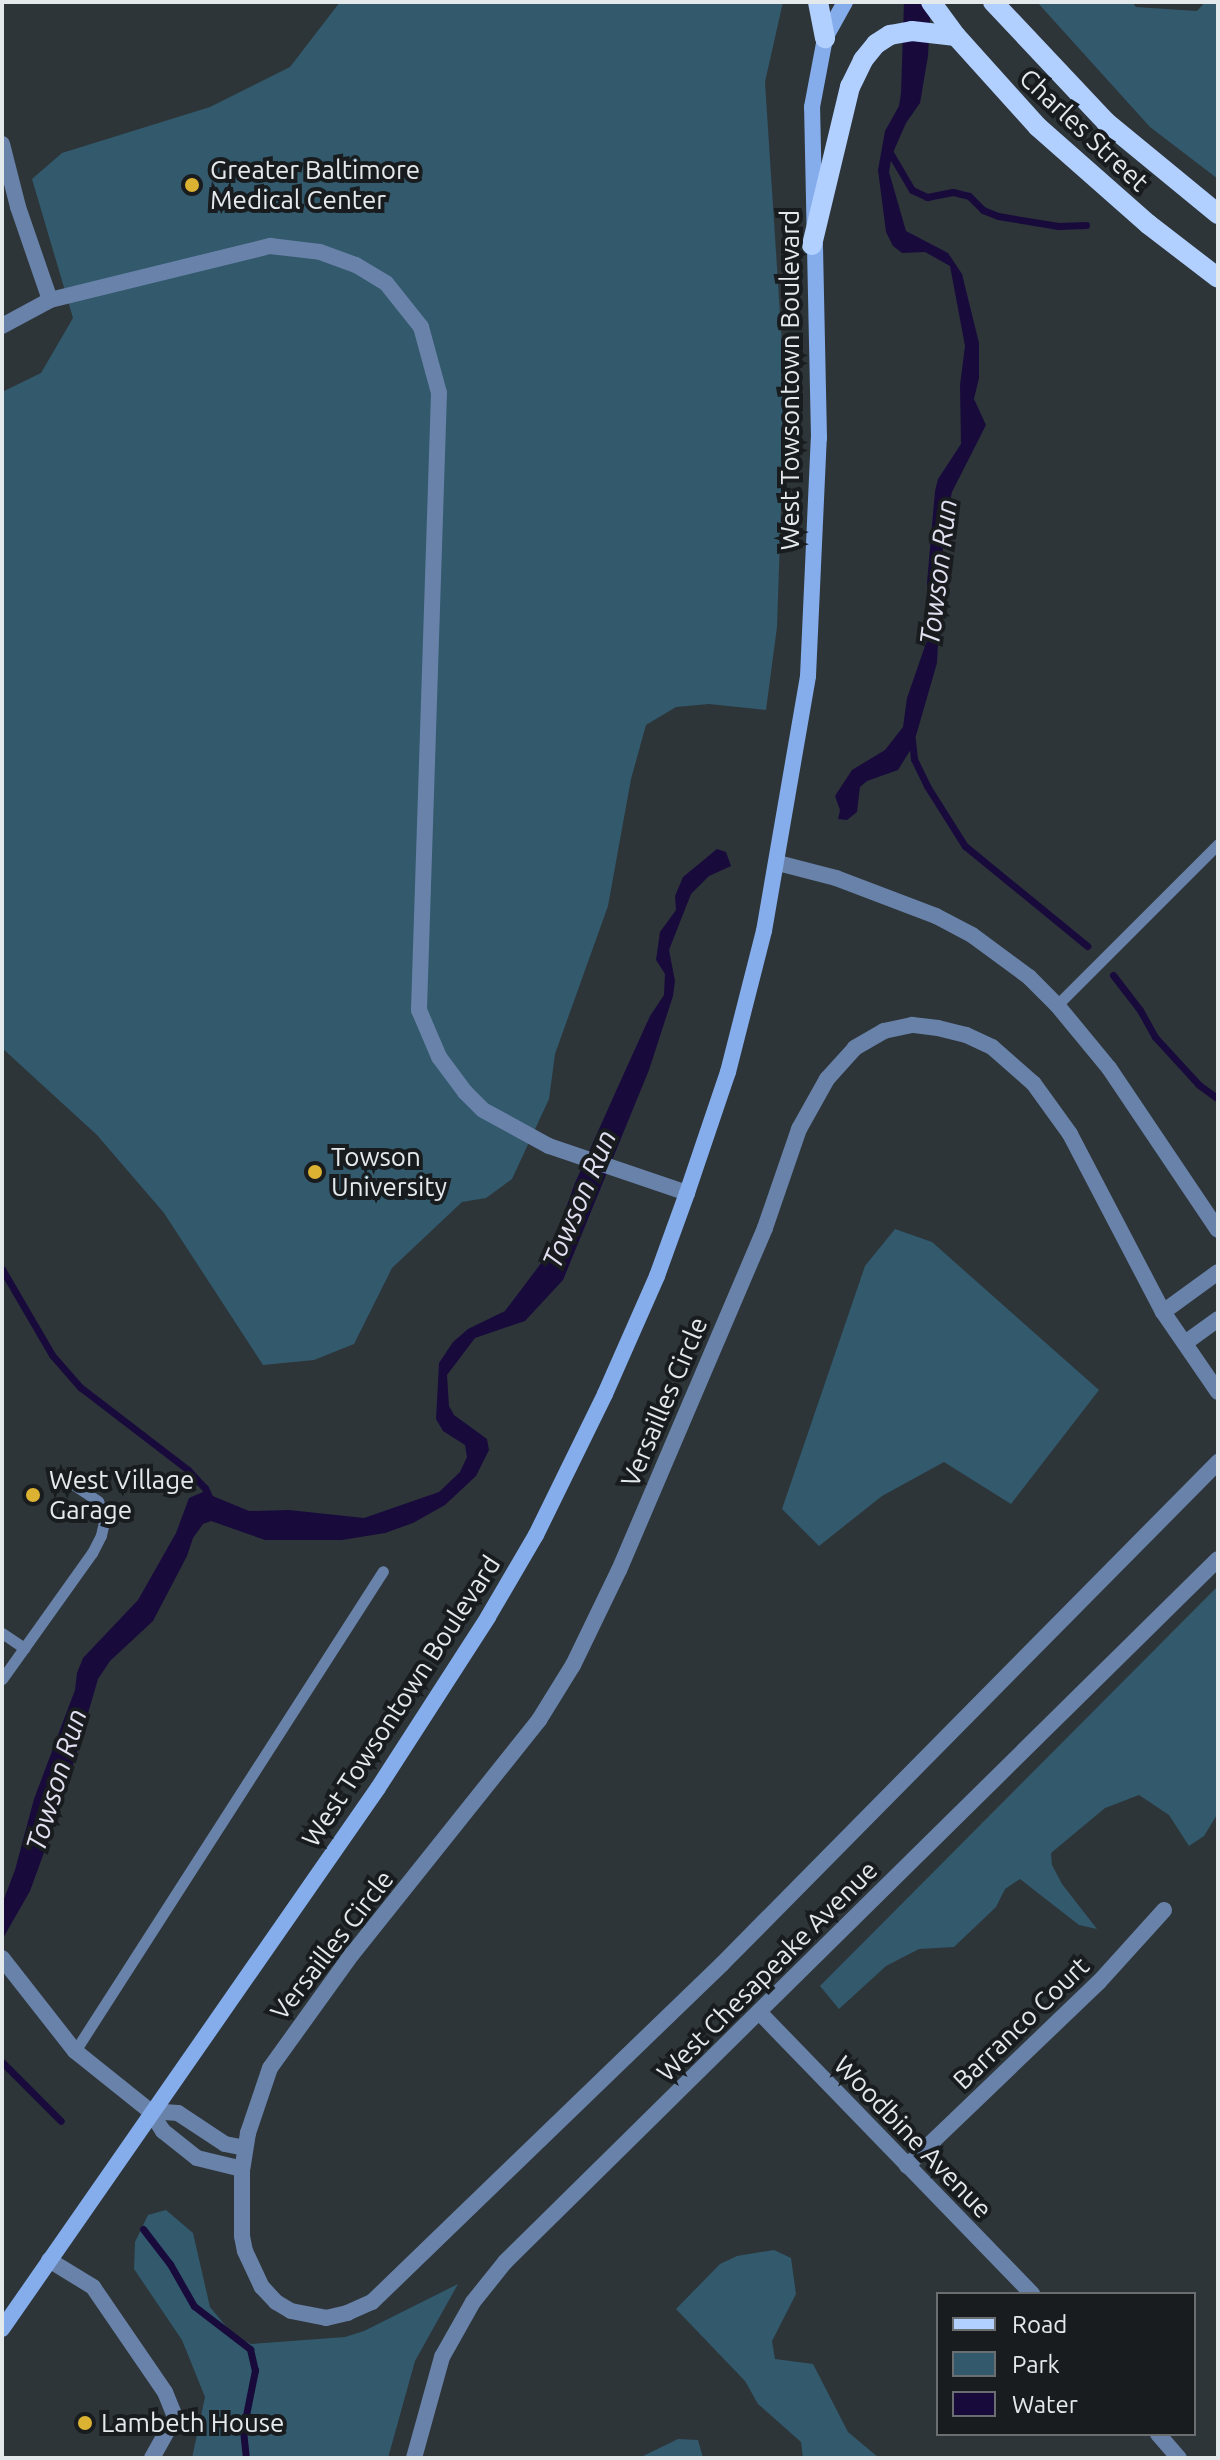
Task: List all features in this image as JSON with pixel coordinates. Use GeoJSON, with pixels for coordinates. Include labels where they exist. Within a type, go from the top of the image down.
{"type":"FeatureCollection","features":[{"type":"Feature","properties":{"kind":"main road"},"geometry":{"type":"LineString","coordinates":[[818,2],[825,38]]}},
{"type":"Feature","properties":{"kind":"main road","name":"West Towsontown Boulevard"},"geometry":{"type":"LineString","coordinates":[[2,2329],[150,2111],[378,1788],[496,1603],[564,1482],[657,1276],[742,1020],[778,863],[808,676],[819,438],[812,245],[812,107],[825,38],[845,2]]}},
{"type":"Feature","properties":{"kind":"main road","name":"Charles Street"},"geometry":{"type":"LineString","coordinates":[[931,2],[1003,91],[1075,162],[1218,278]]}},
{"type":"Feature","properties":{"kind":"main road","name":"Charles Street"},"geometry":{"type":"LineString","coordinates":[[993,2],[1106,122],[1218,214]]}},
{"type":"Feature","properties":{"kind":"main road"},"geometry":{"type":"LineString","coordinates":[[812,245],[850,87],[863,60],[876,44],[890,35],[912,31],[956,36]]}},
{"type":"Feature","properties":{"kind":"street"},"geometry":{"type":"LineString","coordinates":[[2,144],[18,207],[50,300]]}},
{"type":"Feature","properties":{"kind":"street"},"geometry":{"type":"LineString","coordinates":[[2,326],[50,300],[270,246],[320,252],[356,265],[386,283],[421,327],[439,393],[419,1010],[439,1057],[483,1110],[549,1146],[687,1193]]}},
{"type":"Feature","properties":{"kind":"street"},"geometry":{"type":"LineString","coordinates":[[778,863],[836,878],[936,916],[1002,956],[1057,1005],[1109,1068],[1218,1230]]}},
{"type":"Feature","properties":{"kind":"street","name":"Versailles Circle"},"geometry":{"type":"LineString","coordinates":[[1218,1392],[1163,1312],[1070,1134],[1034,1084],[1011,1062],[992,1047],[966,1035],[912,1025],[884,1031],[855,1048],[827,1079],[799,1129],[765,1228],[619,1570],[573,1665],[539,1720],[352,1954],[270,2068],[245,2148],[242,2169],[245,2251],[262,2287],[276,2302],[291,2311],[326,2318],[372,2302],[722,1964],[1218,1462]]}},
{"type":"Feature","properties":{"kind":"street"},"geometry":{"type":"LineString","coordinates":[[1163,1312],[1218,1272]]}},
{"type":"Feature","properties":{"kind":"street"},"geometry":{"type":"LineString","coordinates":[[1185,1343],[1218,1319]]}},
{"type":"Feature","properties":{"kind":"street","name":"West Chesapeake Avenue"},"geometry":{"type":"LineString","coordinates":[[414,2458],[442,2357],[505,2262],[1218,1559]]}},
{"type":"Feature","properties":{"kind":"street","name":"Barranco Court"},"geometry":{"type":"LineString","coordinates":[[907,2166],[1099,1982],[1164,1910]]}},
{"type":"Feature","properties":{"kind":"street"},"geometry":{"type":"LineString","coordinates":[[2,1958],[75,2051],[150,2111],[163,2131],[197,2158],[242,2169]]}},
{"type":"Feature","properties":{"kind":"street","name":"Woodbine Avenue"},"geometry":{"type":"LineString","coordinates":[[760,2013],[1030,2292]]}},
{"type":"Feature","properties":{"kind":"street"},"geometry":{"type":"LineString","coordinates":[[150,2111],[178,2113],[225,2144],[245,2148]]}},
{"type":"Feature","properties":{"kind":"street"},"geometry":{"type":"LineString","coordinates":[[49,2260],[93,2287],[165,2392],[175,2417],[152,2458]]}},
{"type":"Feature","properties":{"kind":"street"},"geometry":{"type":"LineString","coordinates":[[1160,2436],[1179,2458]]}},
{"type":"Feature","properties":{"kind":"lane"},"geometry":{"type":"LineString","coordinates":[[1057,1005],[1218,844]]}},
{"type":"Feature","properties":{"kind":"lane"},"geometry":{"type":"LineString","coordinates":[[3,1677],[92,1553],[101,1535],[105,1517],[98,1501],[71,1483]]}},
{"type":"Feature","properties":{"kind":"lane"},"geometry":{"type":"LineString","coordinates":[[75,2051],[383,1571]]}},
{"type":"Feature","properties":{"kind":"lane"},"geometry":{"type":"LineString","coordinates":[[2,1633],[24,1648]]}},
{"type":"Feature","properties":{"kind":"green space","name":"Towson University"},"geometry":{"type":"Polygon","coordinates":[[[340,2],[783,2],[765,82],[785,391],[777,627],[766,710],[709,704],[676,707],[646,725],[631,779],[608,906],[555,1054],[549,1099],[512,1179],[486,1198],[462,1202],[392,1268],[354,1344],[314,1360],[263,1365],[164,1213],[97,1135],[2,1048],[2,392],[41,373],[73,318],[32,179],[62,153],[210,107],[290,67],[340,2]]]}},
{"type":"Feature","properties":{"kind":"green space"},"geometry":{"type":"Polygon","coordinates":[[[1037,2],[1132,2],[1136,7],[1197,11],[1205,2],[1218,2],[1218,179],[1150,127],[1037,2]]]}},
{"type":"Feature","properties":{"kind":"green space"},"geometry":{"type":"Polygon","coordinates":[[[895,1229],[932,1242],[1099,1390],[1011,1504],[944,1462],[882,1496],[819,1546],[782,1509],[865,1266],[895,1229]]]}},
{"type":"Feature","properties":{"kind":"green space"},"geometry":{"type":"Polygon","coordinates":[[[1218,1586],[1218,1813],[1204,1836],[1189,1846],[1169,1815],[1139,1795],[1105,1808],[1051,1853],[1052,1865],[1062,1884],[1097,1929],[1079,1925],[1020,1879],[1005,1889],[996,1907],[954,1947],[919,1949],[886,1966],[839,2009],[820,1986],[1218,1586]]]}},
{"type":"Feature","properties":{"kind":"green space"},"geometry":{"type":"Polygon","coordinates":[[[166,2210],[193,2233],[210,2307],[234,2336],[251,2344],[345,2337],[364,2331],[458,2284],[415,2361],[388,2458],[192,2458],[205,2397],[182,2340],[134,2269],[135,2242],[148,2215],[166,2210]]]}},
{"type":"Feature","properties":{"kind":"green space"},"geometry":{"type":"Polygon","coordinates":[[[774,2250],[791,2258],[796,2294],[772,2341],[775,2359],[813,2364],[848,2432],[879,2458],[803,2458],[801,2442],[758,2404],[745,2381],[676,2309],[720,2264],[737,2256],[774,2250]]]}},
{"type":"Feature","properties":{"kind":"green space"},"geometry":{"type":"Polygon","coordinates":[[[678,2439],[698,2440],[703,2458],[639,2458],[678,2439]]]}},
{"type":"Feature","properties":{"kind":"water","name":"Towson Run"},"geometry":{"type":"Polygon","coordinates":[[[904,2],[931,2],[928,56],[920,103],[906,123],[892,155],[889,172],[906,231],[948,253],[962,274],[979,343],[979,378],[974,399],[986,425],[952,492],[944,528],[937,663],[913,746],[898,770],[867,781],[860,787],[857,812],[847,820],[838,819],[840,810],[835,796],[852,770],[885,750],[903,727],[907,698],[933,623],[927,583],[935,491],[938,479],[961,444],[960,385],[965,346],[950,266],[925,252],[902,253],[893,246],[886,232],[878,170],[885,131],[899,106],[904,2]]]}},
{"type":"Feature","properties":{"kind":"water","name":"Towson Run"},"geometry":{"type":"Polygon","coordinates":[[[717,849],[726,852],[731,866],[709,876],[691,894],[669,950],[675,981],[673,996],[649,1070],[563,1280],[525,1321],[475,1338],[447,1375],[449,1406],[454,1415],[487,1439],[489,1450],[476,1476],[445,1505],[413,1523],[385,1533],[342,1540],[265,1540],[211,1521],[203,1524],[193,1538],[187,1556],[153,1621],[110,1661],[98,1679],[61,1806],[30,1891],[2,1940],[2,1904],[15,1870],[34,1799],[75,1690],[83,1658],[138,1600],[176,1533],[189,1498],[203,1492],[249,1511],[289,1510],[364,1518],[439,1492],[460,1472],[467,1457],[465,1445],[443,1431],[436,1419],[439,1363],[453,1342],[468,1329],[505,1311],[551,1250],[575,1183],[650,1016],[664,995],[665,974],[656,960],[660,932],[676,910],[675,896],[683,877],[717,849]]]}},
{"type":"Feature","properties":{"kind":"waterway"},"geometry":{"type":"LineString","coordinates":[[889,151],[912,190],[927,197],[953,192],[969,196],[983,210],[998,216],[1058,226],[1086,225]]}},
{"type":"Feature","properties":{"kind":"waterway"},"geometry":{"type":"LineString","coordinates":[[912,740],[914,759],[927,786],[965,846],[1087,946]]}},
{"type":"Feature","properties":{"kind":"waterway"},"geometry":{"type":"LineString","coordinates":[[1113,975],[1140,1010],[1155,1037],[1199,1085],[1218,1099]]}},
{"type":"Feature","properties":{"kind":"waterway"},"geometry":{"type":"LineString","coordinates":[[2,1269],[52,1355],[80,1387],[188,1470],[205,1488],[211,1501]]}},
{"type":"Feature","properties":{"kind":"waterway"},"geometry":{"type":"LineString","coordinates":[[2,2062],[61,2121]]}},
{"type":"Feature","properties":{"kind":"waterway"},"geometry":{"type":"LineString","coordinates":[[143,2229],[170,2264],[194,2306],[250,2349],[255,2370],[243,2430],[246,2458]]}},
{"type":"Feature","properties":{"kind":"place","name":"Greater Baltimore Medical Center"},"geometry":{"type":"Point","coordinates":[192,185]}},
{"type":"Feature","properties":{"kind":"place","name":"Towson University"},"geometry":{"type":"Point","coordinates":[315,1172]}},
{"type":"Feature","properties":{"kind":"place","name":"West Village Garage"},"geometry":{"type":"Point","coordinates":[33,1495]}},
{"type":"Feature","properties":{"kind":"place","name":"Lambeth House"},"geometry":{"type":"Point","coordinates":[85,2423]}}]}
